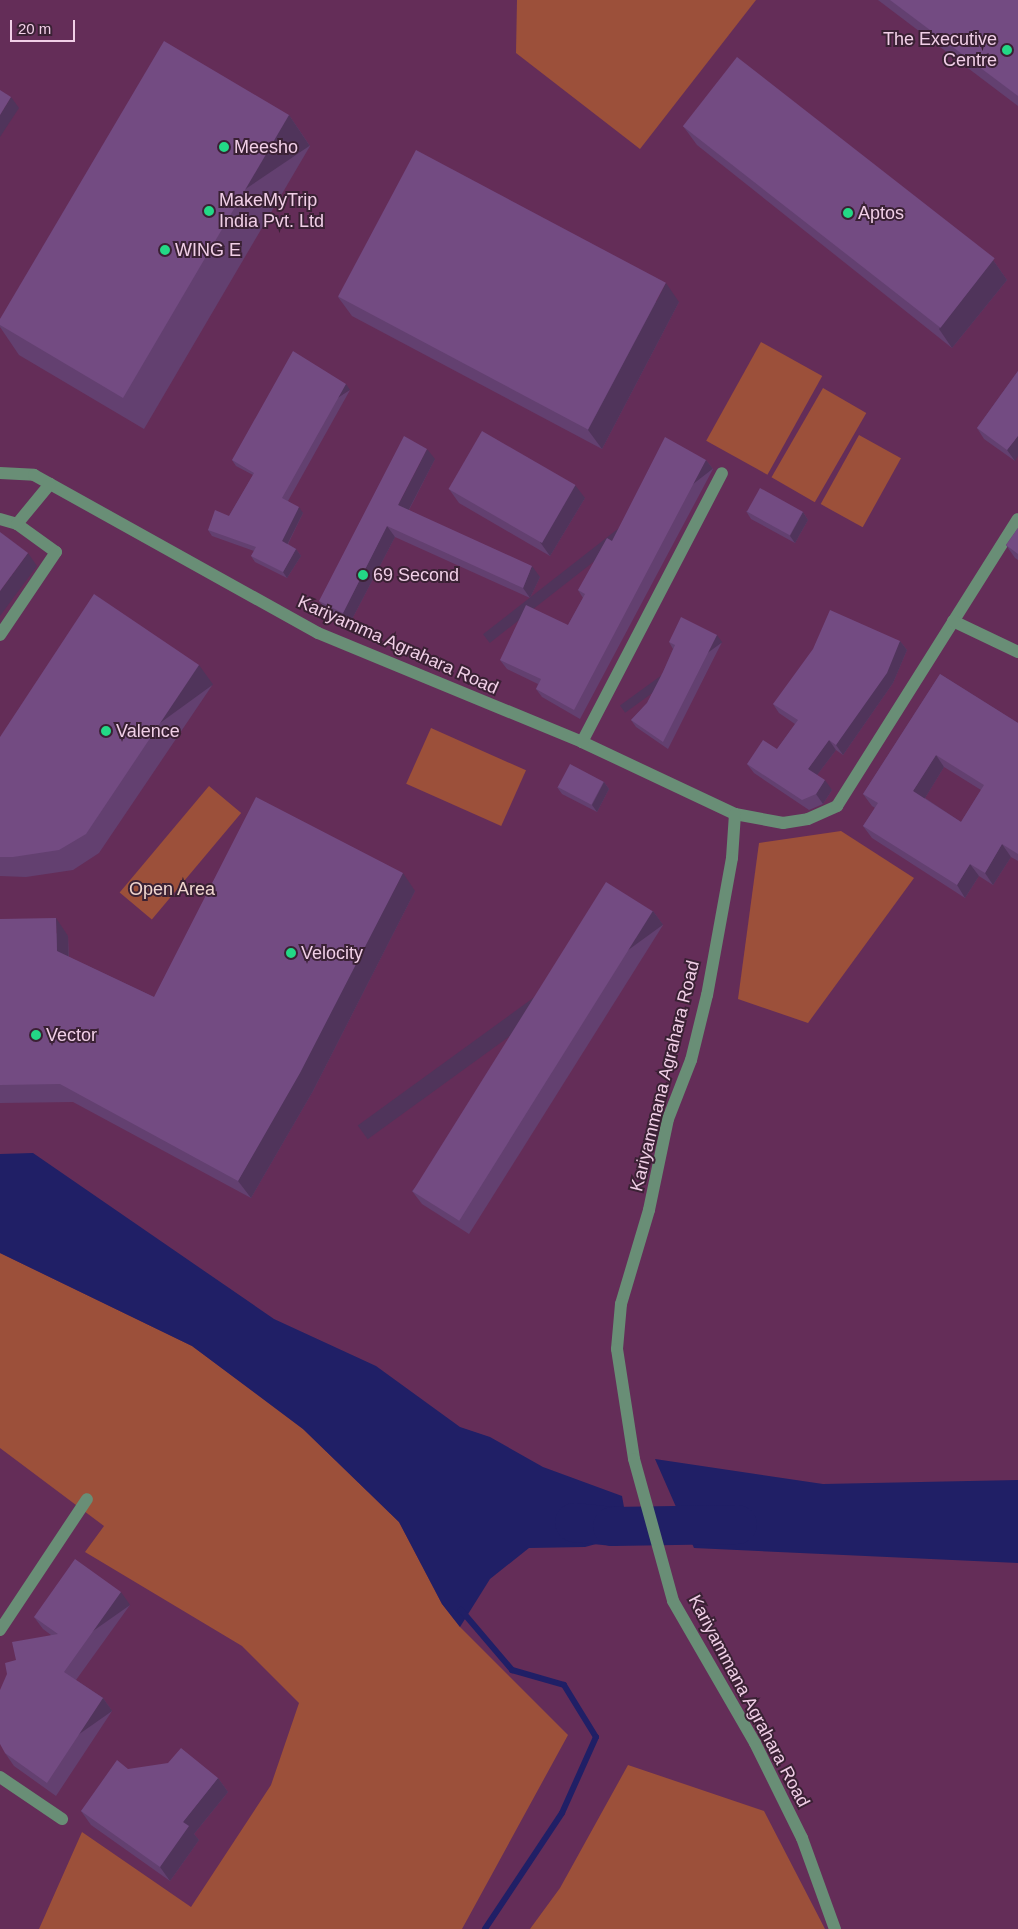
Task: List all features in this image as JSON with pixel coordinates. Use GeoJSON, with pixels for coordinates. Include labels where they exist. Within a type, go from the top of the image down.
{"type":"FeatureCollection","features":[{"type":"Feature","properties":{"kind":"street","name":"Kariyamma Agrahara Road"},"geometry":{"type":"LineString","coordinates":[[0,473],[34,476],[50,484],[318,633],[582,742],[735,814],[782,823],[808,819],[836,806],[1018,519]]}},
{"type":"Feature","properties":{"kind":"street"},"geometry":{"type":"LineString","coordinates":[[582,742],[722,473]]}},
{"type":"Feature","properties":{"kind":"street"},"geometry":{"type":"LineString","coordinates":[[17,524],[50,484]]}},
{"type":"Feature","properties":{"kind":"street"},"geometry":{"type":"LineString","coordinates":[[0,519],[17,524],[56,552],[0,635]]}},
{"type":"Feature","properties":{"kind":"street"},"geometry":{"type":"LineString","coordinates":[[953,621],[1018,652]]}},
{"type":"Feature","properties":{"kind":"street","name":"Kariyammana Agrahara Road"},"geometry":{"type":"LineString","coordinates":[[735,814],[732,858],[706,995],[691,1060],[668,1119],[649,1210],[621,1304],[617,1349],[634,1459],[664,1561],[673,1601],[755,1743],[802,1838],[835,1929]]}},
{"type":"Feature","properties":{"kind":"street"},"geometry":{"type":"LineString","coordinates":[[0,1630],[87,1499]]}},
{"type":"Feature","properties":{"kind":"street"},"geometry":{"type":"LineString","coordinates":[[0,1777],[62,1819]]}},
{"type":"Feature","properties":{"kind":"green space"},"geometry":{"type":"Polygon","coordinates":[[[517,0],[756,0],[640,149],[516,53],[517,0]]]}},
{"type":"Feature","properties":{"kind":"green space"},"geometry":{"type":"Polygon","coordinates":[[[761,342],[822,376],[767,475],[706,441],[761,342]]]}},
{"type":"Feature","properties":{"kind":"green space"},"geometry":{"type":"Polygon","coordinates":[[[823,388],[866,413],[815,502],[772,477],[823,388]]]}},
{"type":"Feature","properties":{"kind":"green space"},"geometry":{"type":"Polygon","coordinates":[[[859,435],[901,458],[863,527],[821,504],[859,435]]]}},
{"type":"Feature","properties":{"kind":"green space"},"geometry":{"type":"Polygon","coordinates":[[[431,728],[526,770],[501,826],[406,784],[431,728]]]}},
{"type":"Feature","properties":{"kind":"green space","name":"Open Area"},"geometry":{"type":"Polygon","coordinates":[[[209,786],[241,813],[152,919],[120,892],[209,786]]]}},
{"type":"Feature","properties":{"kind":"green space"},"geometry":{"type":"Polygon","coordinates":[[[841,831],[914,878],[808,1023],[738,999],[759,843],[841,831]]]}},
{"type":"Feature","properties":{"kind":"green space"},"geometry":{"type":"Polygon","coordinates":[[[0,1253],[192,1346],[303,1429],[399,1522],[442,1604],[460,1627],[568,1735],[462,1929],[39,1929],[82,1832],[191,1907],[271,1785],[299,1703],[242,1646],[85,1552],[104,1526],[0,1448],[0,1253]]]}},
{"type":"Feature","properties":{"kind":"green space"},"geometry":{"type":"Polygon","coordinates":[[[628,1765],[764,1811],[825,1929],[530,1929],[560,1888],[628,1765]]]}},
{"type":"Feature","properties":{"kind":"shaded area"},"geometry":{"type":"Polygon","coordinates":[[[33,1153],[274,1319],[376,1366],[460,1427],[490,1437],[543,1467],[622,1496],[629,1535],[585,1547],[529,1548],[490,1579],[460,1627],[442,1604],[399,1522],[303,1429],[192,1346],[0,1253],[0,1154],[33,1153]]]}},
{"type":"Feature","properties":{"kind":"shaded area"},"geometry":{"type":"Polygon","coordinates":[[[655,1459],[823,1484],[1018,1480],[1018,1563],[694,1548],[655,1459]]]}},
{"type":"Feature","properties":{"kind":"building"},"geometry":{"type":"Polygon","coordinates":[[[890,0],[1018,0],[1018,96],[890,0]]]}},
{"type":"Feature","properties":{"kind":"building","name":"WING E"},"geometry":{"type":"Polygon","coordinates":[[[164,41],[289,115],[123,398],[0,325],[0,319],[164,41]]]}},
{"type":"Feature","properties":{"kind":"building"},"geometry":{"type":"Polygon","coordinates":[[[737,57],[995,258],[941,328],[683,126],[737,57]]]}},
{"type":"Feature","properties":{"kind":"building"},"geometry":{"type":"Polygon","coordinates":[[[0,90],[11,97],[0,115],[0,90]]]}},
{"type":"Feature","properties":{"kind":"building"},"geometry":{"type":"Polygon","coordinates":[[[416,150],[666,283],[588,429],[338,297],[416,150]]]}},
{"type":"Feature","properties":{"kind":"building"},"geometry":{"type":"Polygon","coordinates":[[[293,351],[346,384],[282,498],[299,507],[282,541],[296,549],[283,572],[251,556],[256,547],[208,530],[215,510],[229,516],[254,473],[232,460],[293,351]]]}},
{"type":"Feature","properties":{"kind":"building"},"geometry":{"type":"Polygon","coordinates":[[[1018,371],[1018,436],[1007,450],[977,428],[1018,371]]]}},
{"type":"Feature","properties":{"kind":"building"},"geometry":{"type":"Polygon","coordinates":[[[482,431],[576,485],[542,543],[448,489],[482,431]]]}},
{"type":"Feature","properties":{"kind":"building"},"geometry":{"type":"Polygon","coordinates":[[[404,436],[427,449],[398,505],[532,566],[523,588],[387,526],[343,613],[319,601],[404,436]]]}},
{"type":"Feature","properties":{"kind":"building"},"geometry":{"type":"Polygon","coordinates":[[[665,437],[706,460],[574,710],[536,689],[541,679],[500,660],[526,605],[568,625],[585,594],[578,590],[607,538],[612,541],[665,437]]]}},
{"type":"Feature","properties":{"kind":"building"},"geometry":{"type":"Polygon","coordinates":[[[760,488],[803,512],[790,535],[747,512],[760,488]]]}},
{"type":"Feature","properties":{"kind":"building"},"geometry":{"type":"Polygon","coordinates":[[[1018,528],[1018,554],[1006,545],[1018,528]]]}},
{"type":"Feature","properties":{"kind":"building"},"geometry":{"type":"Polygon","coordinates":[[[0,532],[28,553],[0,591],[0,532]]]}},
{"type":"Feature","properties":{"kind":"building","name":"Valence"},"geometry":{"type":"Polygon","coordinates":[[[94,594],[199,665],[86,834],[59,850],[13,857],[0,857],[0,737],[94,594]]]}},
{"type":"Feature","properties":{"kind":"building"},"geometry":{"type":"Polygon","coordinates":[[[830,610],[900,641],[887,673],[836,745],[829,740],[808,769],[825,780],[816,794],[802,800],[747,764],[763,740],[777,749],[798,720],[773,704],[813,649],[830,610]]]}},
{"type":"Feature","properties":{"kind":"building"},"geometry":{"type":"Polygon","coordinates":[[[681,617],[717,635],[663,742],[631,720],[647,703],[663,672],[675,645],[669,642],[681,617]]]}},
{"type":"Feature","properties":{"kind":"building"},"geometry":{"type":"Polygon","coordinates":[[[940,674],[1018,723],[1018,854],[1002,844],[985,873],[970,864],[957,885],[863,826],[878,803],[863,794],[940,674]],[[936,755],[913,791],[961,822],[984,785],[936,755]]]}},
{"type":"Feature","properties":{"kind":"building"},"geometry":{"type":"Polygon","coordinates":[[[570,764],[604,782],[591,805],[558,787],[570,764]]]}},
{"type":"Feature","properties":{"kind":"building"},"geometry":{"type":"Polygon","coordinates":[[[256,797],[403,873],[300,1073],[238,1181],[60,1084],[0,1085],[0,919],[56,918],[57,951],[154,997],[256,797]]]}},
{"type":"Feature","properties":{"kind":"building"},"geometry":{"type":"Polygon","coordinates":[[[606,882],[653,911],[459,1221],[413,1192],[606,882]]]}},
{"type":"Feature","properties":{"kind":"building"},"geometry":{"type":"Polygon","coordinates":[[[75,1559],[121,1592],[64,1672],[103,1698],[47,1783],[5,1753],[0,1744],[0,1690],[7,1674],[5,1663],[16,1660],[12,1642],[58,1634],[34,1617],[75,1559]]]}},
{"type":"Feature","properties":{"kind":"building"},"geometry":{"type":"Polygon","coordinates":[[[181,1748],[218,1778],[183,1822],[189,1826],[160,1867],[81,1811],[117,1760],[128,1769],[168,1763],[181,1748]]]}},
{"type":"Feature","properties":{"kind":"waterway"},"geometry":{"type":"LineString","coordinates":[[574,1522],[612,1526],[737,1524]]}},
{"type":"Feature","properties":{"kind":"waterway"},"geometry":{"type":"LineString","coordinates":[[461,1610],[512,1670],[564,1685],[596,1737],[562,1813],[485,1929]]}},
{"type":"Feature","properties":{"kind":"place","name":"The Executive Centre"},"geometry":{"type":"Point","coordinates":[1007,50]}},
{"type":"Feature","properties":{"kind":"place","name":"Meesho"},"geometry":{"type":"Point","coordinates":[224,147]}},
{"type":"Feature","properties":{"kind":"place","name":"MakeMyTrip India Pvt. Ltd"},"geometry":{"type":"Point","coordinates":[209,211]}},
{"type":"Feature","properties":{"kind":"place","name":"Aptos"},"geometry":{"type":"Point","coordinates":[848,213]}},
{"type":"Feature","properties":{"kind":"place","name":"WING E"},"geometry":{"type":"Point","coordinates":[165,250]}},
{"type":"Feature","properties":{"kind":"place","name":"69 Second"},"geometry":{"type":"Point","coordinates":[363,575]}},
{"type":"Feature","properties":{"kind":"place","name":"Valence"},"geometry":{"type":"Point","coordinates":[106,731]}},
{"type":"Feature","properties":{"kind":"place","name":"Velocity"},"geometry":{"type":"Point","coordinates":[291,953]}},
{"type":"Feature","properties":{"kind":"place","name":"Vector"},"geometry":{"type":"Point","coordinates":[36,1035]}}]}
